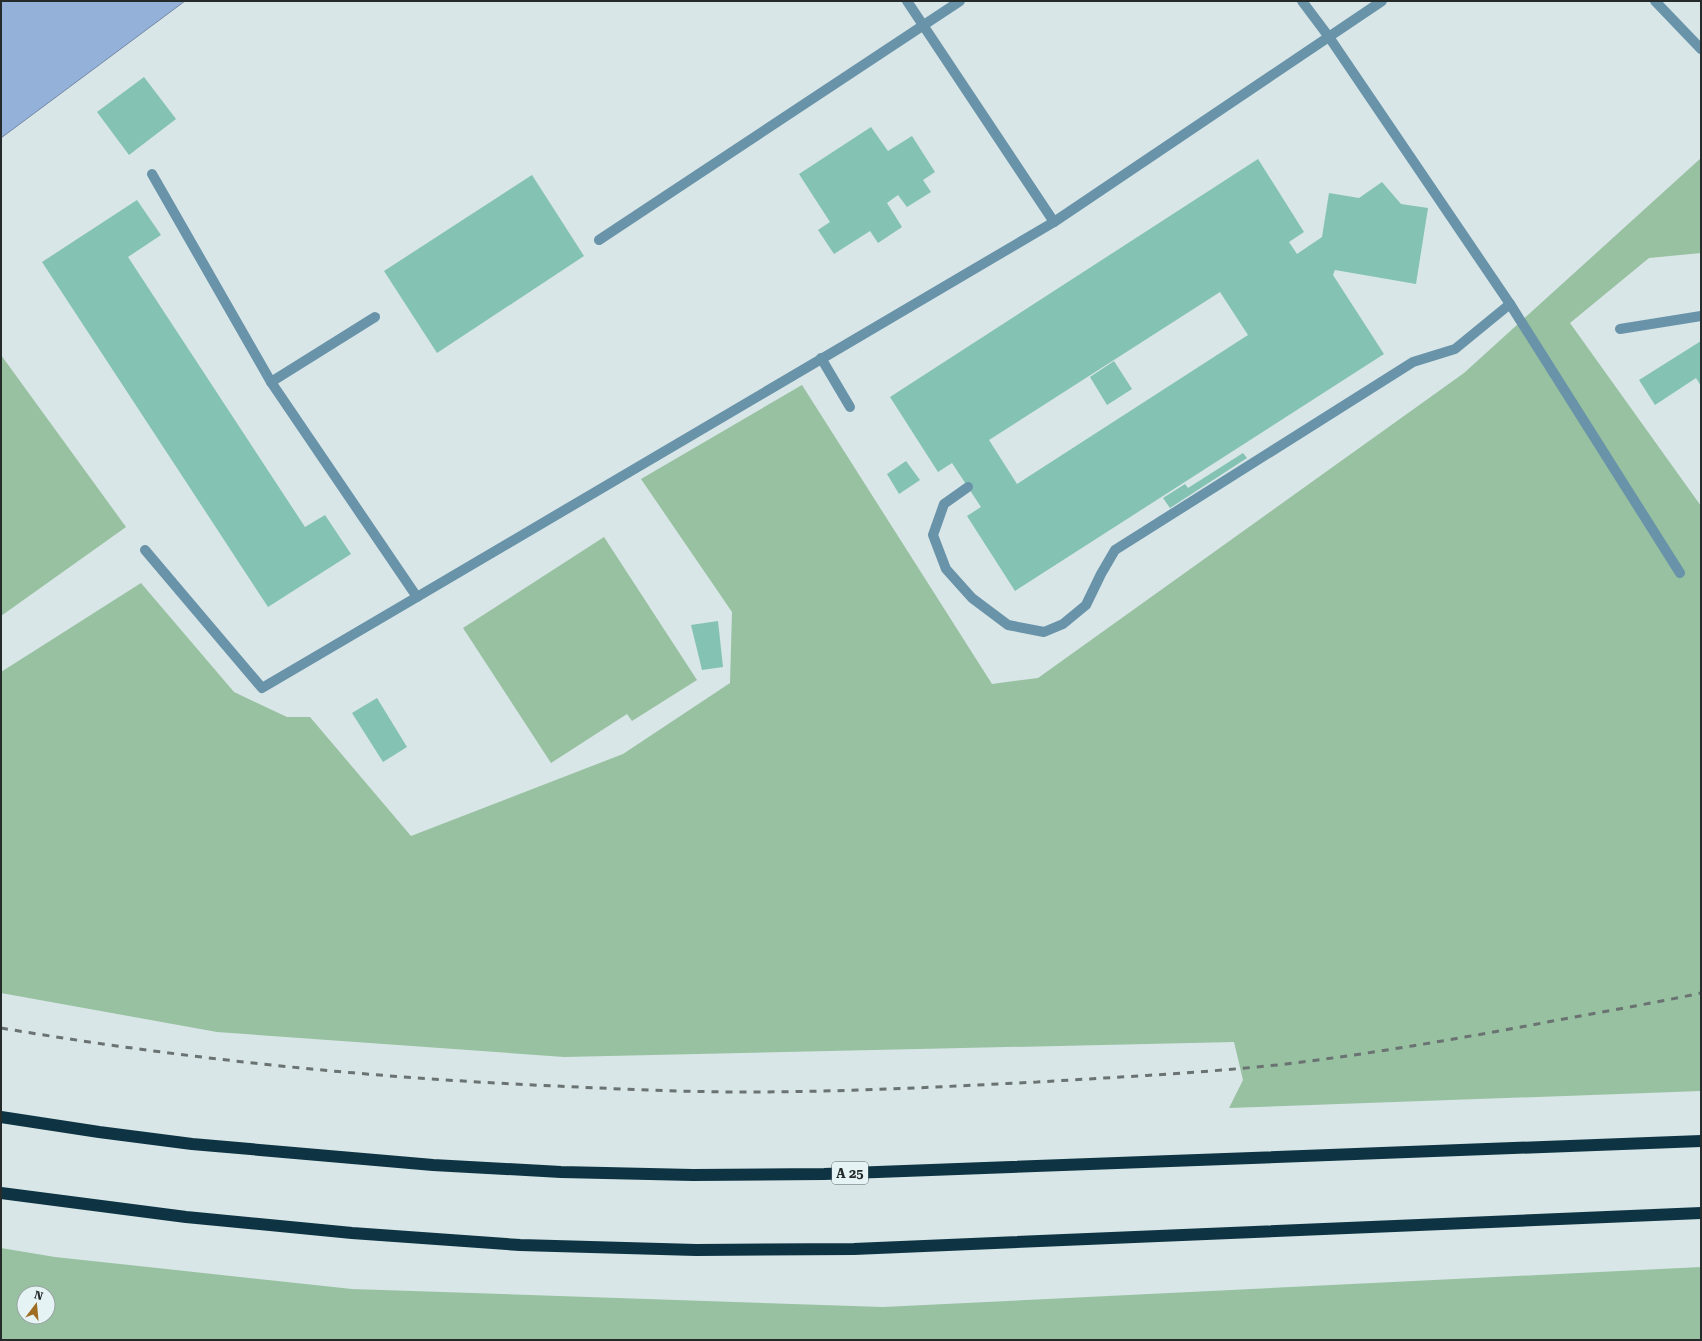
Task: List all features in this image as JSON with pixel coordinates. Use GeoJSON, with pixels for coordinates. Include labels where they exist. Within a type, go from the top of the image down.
{"type":"FeatureCollection","features":[{"type":"Feature","properties":{"kind":"highway","name":"A 25"},"geometry":{"type":"LineString","coordinates":[[1,1117],[192,1144],[433,1165],[561,1172],[693,1175],[832,1174],[1701,1141]]}},
{"type":"Feature","properties":{"kind":"highway"},"geometry":{"type":"LineString","coordinates":[[1,1193],[186,1217],[352,1233],[520,1245],[696,1250],[854,1249],[1701,1213]]}},
{"type":"Feature","properties":{"kind":"street"},"geometry":{"type":"LineString","coordinates":[[907,1],[1054,222]]}},
{"type":"Feature","properties":{"kind":"street"},"geometry":{"type":"LineString","coordinates":[[599,240],[960,1]]}},
{"type":"Feature","properties":{"kind":"street"},"geometry":{"type":"LineString","coordinates":[[1302,1],[1329,37],[1510,304],[1680,573]]}},
{"type":"Feature","properties":{"kind":"street"},"geometry":{"type":"LineString","coordinates":[[145,550],[262,688],[1054,222],[1382,1]]}},
{"type":"Feature","properties":{"kind":"street"},"geometry":{"type":"LineString","coordinates":[[1654,1],[1701,49]]}},
{"type":"Feature","properties":{"kind":"street"},"geometry":{"type":"LineString","coordinates":[[152,174],[270,382],[417,597]]}},
{"type":"Feature","properties":{"kind":"street"},"geometry":{"type":"LineString","coordinates":[[968,487],[944,504],[933,535],[946,569],[972,598],[1008,625],[1044,632],[1064,624],[1086,605],[1100,574],[1115,550],[1413,362],[1455,349],[1510,304]]}},
{"type":"Feature","properties":{"kind":"street"},"geometry":{"type":"LineString","coordinates":[[1620,329],[1701,316]]}},
{"type":"Feature","properties":{"kind":"street"},"geometry":{"type":"LineString","coordinates":[[270,382],[375,317]]}},
{"type":"Feature","properties":{"kind":"street"},"geometry":{"type":"LineString","coordinates":[[821,358],[850,407]]}},
{"type":"Feature","properties":{"kind":"green space"},"geometry":{"type":"Polygon","coordinates":[[[1701,158],[1701,253],[1649,258],[1570,323],[1701,506],[1701,1091],[1229,1108],[1243,1080],[1234,1042],[564,1057],[217,1032],[1,993],[1,672],[141,583],[234,692],[287,717],[310,717],[411,836],[623,754],[730,683],[732,612],[641,479],[802,385],[992,684],[1038,678],[1464,373],[1701,158]]]}},
{"type":"Feature","properties":{"kind":"green space"},"geometry":{"type":"Polygon","coordinates":[[[1,355],[126,527],[1,616],[1,355]]]}},
{"type":"Feature","properties":{"kind":"green space"},"geometry":{"type":"Polygon","coordinates":[[[604,537],[697,680],[632,721],[627,714],[551,763],[463,628],[604,537]]]}},
{"type":"Feature","properties":{"kind":"green space"},"geometry":{"type":"Polygon","coordinates":[[[1,1248],[55,1257],[352,1289],[883,1307],[1701,1267],[1701,1340],[1,1340],[1,1248]]]}},
{"type":"Feature","properties":{"kind":"water"},"geometry":{"type":"Polygon","coordinates":[[[1,1],[185,1],[1,138],[1,1]]]}},
{"type":"Feature","properties":{"kind":"building"},"geometry":{"type":"Polygon","coordinates":[[[144,77],[176,119],[129,155],[97,112],[144,77]]]}},
{"type":"Feature","properties":{"kind":"building"},"geometry":{"type":"Polygon","coordinates":[[[871,127],[888,151],[912,136],[935,172],[923,180],[931,192],[907,207],[898,195],[887,203],[902,227],[878,243],[870,231],[834,254],[818,230],[830,222],[799,174],[871,127]]]}},
{"type":"Feature","properties":{"kind":"building"},"geometry":{"type":"Polygon","coordinates":[[[1258,159],[1304,232],[1289,242],[1297,254],[1322,237],[1329,193],[1359,198],[1382,182],[1401,204],[1428,208],[1416,284],[1335,270],[1333,275],[1384,354],[1015,591],[967,516],[981,507],[952,463],[938,472],[890,397],[1258,159]],[[1220,292],[989,440],[1017,484],[1248,335],[1220,292]]]}},
{"type":"Feature","properties":{"kind":"building"},"geometry":{"type":"Polygon","coordinates":[[[532,175],[584,256],[437,353],[384,271],[532,175]]]}},
{"type":"Feature","properties":{"kind":"building"},"geometry":{"type":"Polygon","coordinates":[[[137,200],[161,235],[128,257],[305,527],[325,515],[351,554],[268,607],[42,262],[137,200]]]}},
{"type":"Feature","properties":{"kind":"building"},"geometry":{"type":"Polygon","coordinates":[[[1701,341],[1701,386],[1696,378],[1655,405],[1639,380],[1701,341]]]}},
{"type":"Feature","properties":{"kind":"building"},"geometry":{"type":"Polygon","coordinates":[[[1114,361],[1132,389],[1107,405],[1090,377],[1114,361]]]}},
{"type":"Feature","properties":{"kind":"building"},"geometry":{"type":"Polygon","coordinates":[[[1243,453],[1247,458],[1170,508],[1163,498],[1185,484],[1188,488],[1243,453]]]}},
{"type":"Feature","properties":{"kind":"building"},"geometry":{"type":"Polygon","coordinates":[[[906,461],[920,480],[899,494],[887,474],[906,461]]]}},
{"type":"Feature","properties":{"kind":"building"},"geometry":{"type":"Polygon","coordinates":[[[718,621],[723,667],[702,670],[691,625],[718,621]]]}},
{"type":"Feature","properties":{"kind":"building"},"geometry":{"type":"Polygon","coordinates":[[[377,698],[407,747],[383,762],[352,713],[377,698]]]}},
{"type":"Feature","properties":{"kind":"railway"},"geometry":{"type":"LineString","coordinates":[[1,1028],[208,1058],[278,1066],[417,1078],[650,1090],[782,1092],[1037,1082],[1193,1072],[1286,1064],[1348,1056],[1501,1031],[1701,993]]}}]}
